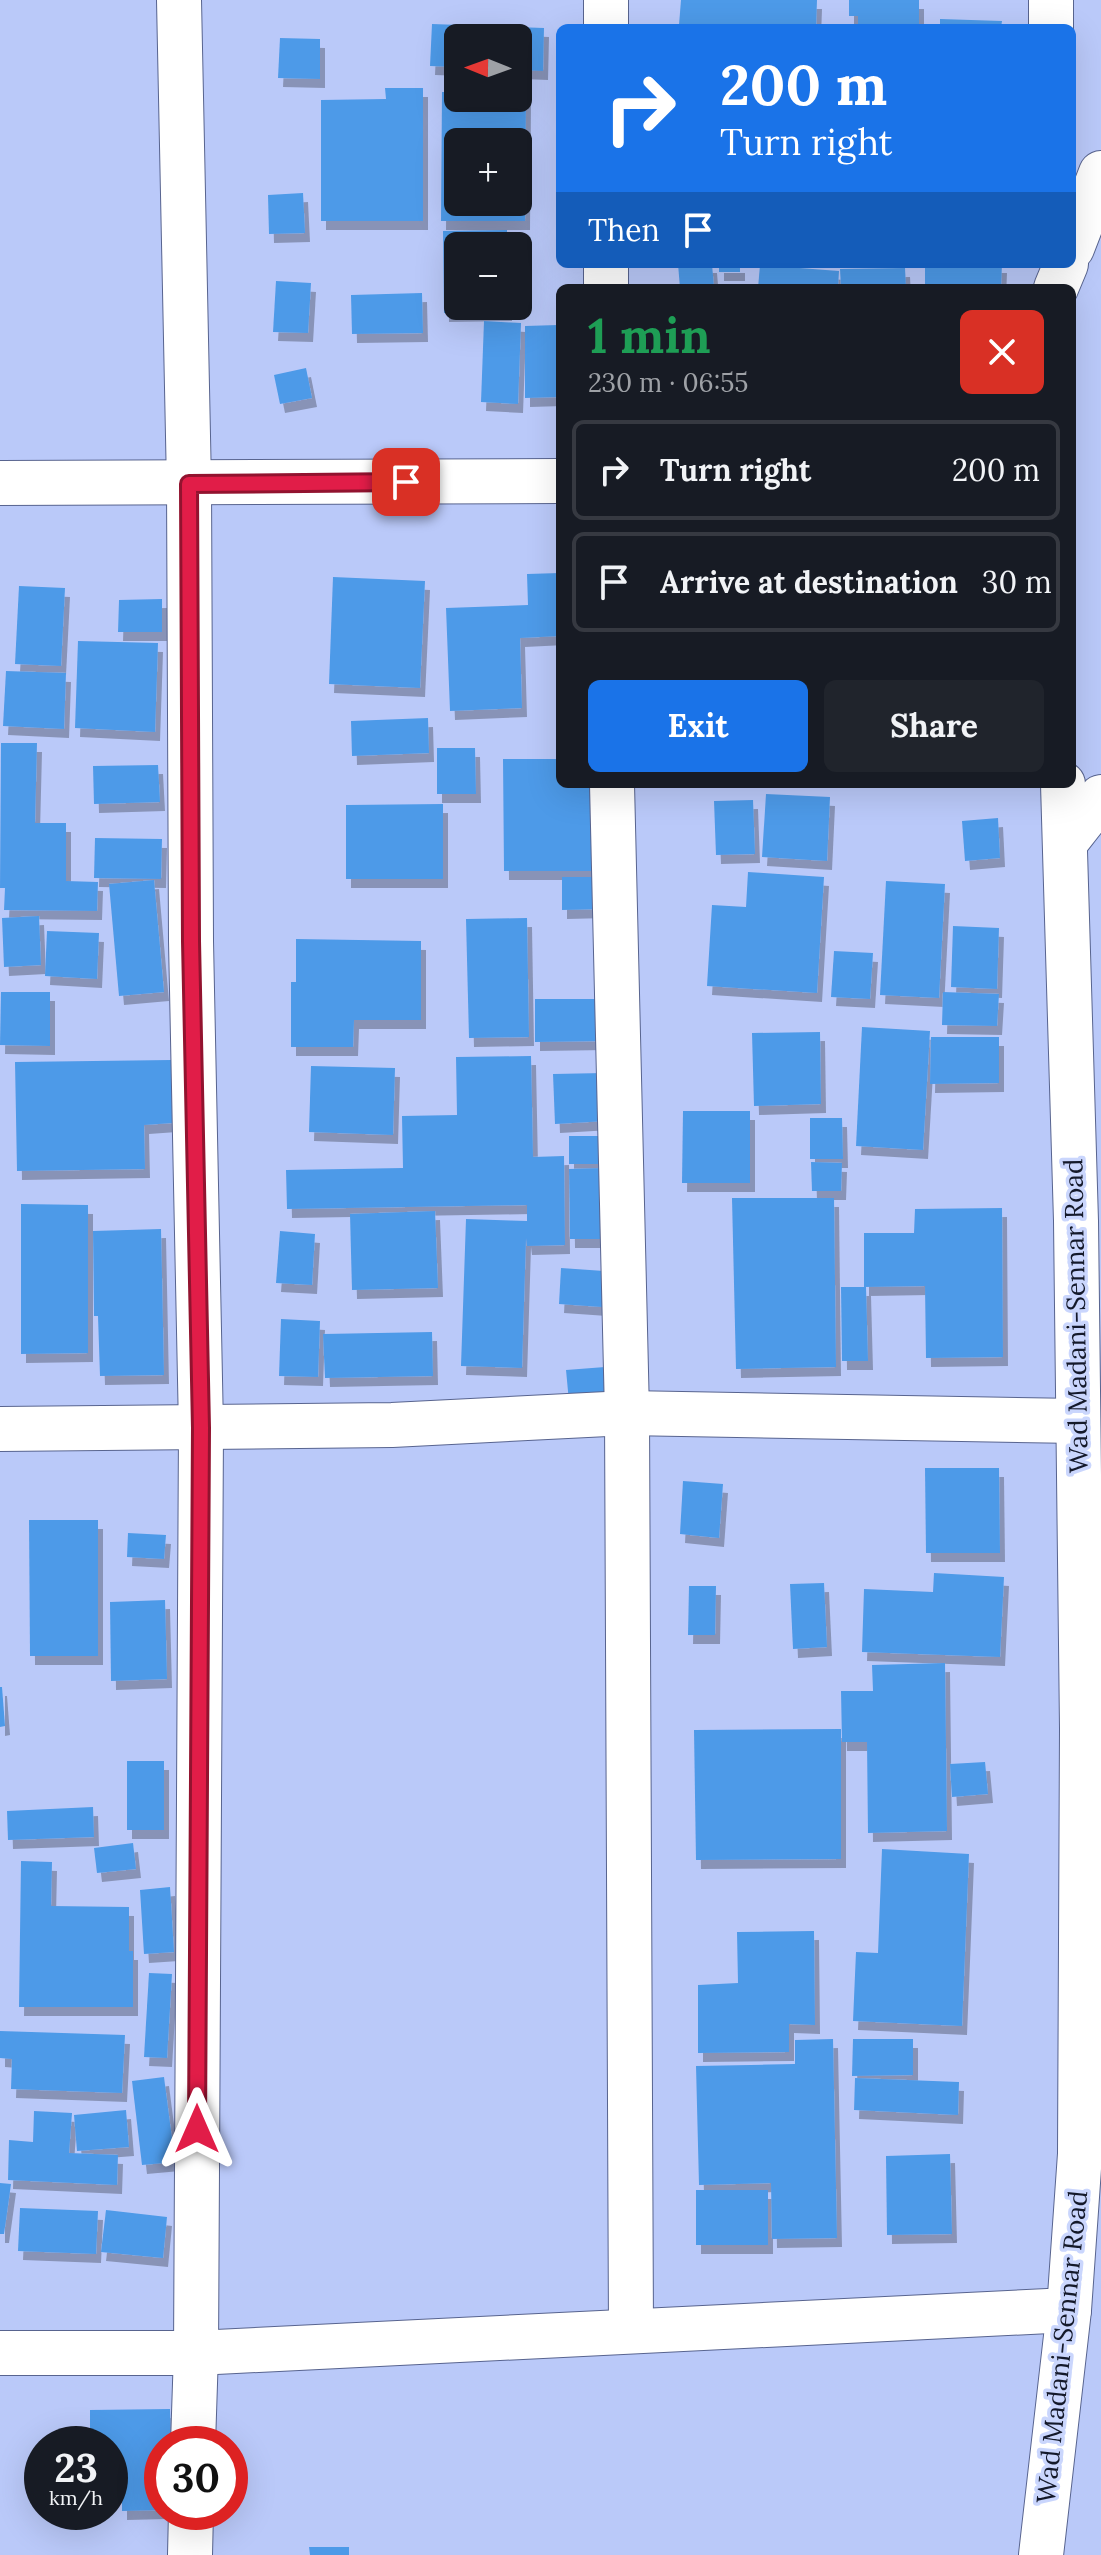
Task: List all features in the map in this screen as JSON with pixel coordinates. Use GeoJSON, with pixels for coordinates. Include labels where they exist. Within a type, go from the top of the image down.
{"type":"FeatureCollection","features":[{"type":"Feature","properties":{"kind":"street"},"geometry":{"type":"LineString","coordinates":[[179,0],[189,484],[191,941],[201,1428],[194,2426]]}},
{"type":"Feature","properties":{"kind":"street"},"geometry":{"type":"LineString","coordinates":[[606,0],[606,24]]}},
{"type":"Feature","properties":{"kind":"street"},"geometry":{"type":"LineString","coordinates":[[1051,0],[1051,24]]}},
{"type":"Feature","properties":{"kind":"street"},"geometry":{"type":"LineString","coordinates":[[1076,238],[1101,173]]}},
{"type":"Feature","properties":{"kind":"street"},"geometry":{"type":"LineString","coordinates":[[0,483],[556,481]]}},
{"type":"Feature","properties":{"kind":"street"},"geometry":{"type":"LineString","coordinates":[[612,788],[627,1413],[631,2331]]}},
{"type":"Feature","properties":{"kind":"street","name":"Wad Madani-Sennar Road"},"geometry":{"type":"LineString","coordinates":[[1041,2555],[1069,2310],[1091,2154],[1091,1729],[1078,1421],[1089,1221],[1063,788]]}},
{"type":"Feature","properties":{"kind":"street"},"geometry":{"type":"LineString","coordinates":[[1065,843],[1101,797]]}},
{"type":"Feature","properties":{"kind":"street"},"geometry":{"type":"LineString","coordinates":[[0,1429],[392,1425],[627,1413],[1078,1421]]}},
{"type":"Feature","properties":{"kind":"street"},"geometry":{"type":"LineString","coordinates":[[0,2353],[196,2353],[1069,2310]]}},
{"type":"Feature","properties":{"kind":"street"},"geometry":{"type":"LineString","coordinates":[[190,2555],[191,2530]]}},
{"type":"Feature","properties":{"kind":"building"},"geometry":{"type":"Polygon","coordinates":[[[681,0],[817,0],[816,24],[679,24],[681,0]]]}},
{"type":"Feature","properties":{"kind":"building"},"geometry":{"type":"Polygon","coordinates":[[[849,0],[919,0],[919,24],[858,24],[858,16],[849,16],[849,0]]]}},
{"type":"Feature","properties":{"kind":"building"},"geometry":{"type":"Polygon","coordinates":[[[940,19],[1002,21],[1002,24],[940,24],[940,19]]]}},
{"type":"Feature","properties":{"kind":"building"},"geometry":{"type":"Polygon","coordinates":[[[432,24],[444,24],[444,66],[430,66],[432,24]]]}},
{"type":"Feature","properties":{"kind":"building"},"geometry":{"type":"Polygon","coordinates":[[[532,28],[544,28],[543,71],[532,71],[532,28]]]}},
{"type":"Feature","properties":{"kind":"building"},"geometry":{"type":"Polygon","coordinates":[[[280,38],[320,39],[320,79],[278,78],[280,38]]]}},
{"type":"Feature","properties":{"kind":"building"},"geometry":{"type":"Polygon","coordinates":[[[385,88],[423,88],[423,221],[321,221],[321,100],[386,99],[385,88]]]}},
{"type":"Feature","properties":{"kind":"building"},"geometry":{"type":"Polygon","coordinates":[[[442,92],[444,112],[526,112],[526,128],[444,128],[444,216],[525,216],[525,221],[441,221],[442,92]]]}},
{"type":"Feature","properties":{"kind":"building"},"geometry":{"type":"Polygon","coordinates":[[[303,193],[305,233],[269,234],[268,195],[303,193]]]}},
{"type":"Feature","properties":{"kind":"building"},"geometry":{"type":"Polygon","coordinates":[[[507,230],[444,232],[444,313],[443,231],[507,230]]]}},
{"type":"Feature","properties":{"kind":"building"},"geometry":{"type":"Polygon","coordinates":[[[678,268],[712,268],[714,284],[680,284],[678,268]]]}},
{"type":"Feature","properties":{"kind":"building"},"geometry":{"type":"Polygon","coordinates":[[[719,268],[740,268],[740,272],[719,272],[719,268]]]}},
{"type":"Feature","properties":{"kind":"building"},"geometry":{"type":"Polygon","coordinates":[[[760,268],[839,271],[838,284],[758,284],[760,268]]]}},
{"type":"Feature","properties":{"kind":"building"},"geometry":{"type":"Polygon","coordinates":[[[905,268],[906,284],[841,284],[840,269],[905,268]]]}},
{"type":"Feature","properties":{"kind":"building"},"geometry":{"type":"Polygon","coordinates":[[[925,268],[1002,268],[1001,284],[925,284],[925,268]]]}},
{"type":"Feature","properties":{"kind":"building"},"geometry":{"type":"Polygon","coordinates":[[[276,281],[311,283],[308,333],[273,332],[276,281]]]}},
{"type":"Feature","properties":{"kind":"building"},"geometry":{"type":"Polygon","coordinates":[[[422,293],[423,333],[352,334],[351,295],[422,293]]]}},
{"type":"Feature","properties":{"kind":"building"},"geometry":{"type":"Polygon","coordinates":[[[484,321],[521,323],[518,404],[481,402],[484,321]]]}},
{"type":"Feature","properties":{"kind":"building"},"geometry":{"type":"Polygon","coordinates":[[[556,325],[556,397],[525,398],[525,326],[556,325]]]}},
{"type":"Feature","properties":{"kind":"building"},"geometry":{"type":"Polygon","coordinates":[[[306,368],[312,398],[280,404],[274,375],[306,368]]]}},
{"type":"Feature","properties":{"kind":"building"},"geometry":{"type":"Polygon","coordinates":[[[556,573],[556,636],[520,638],[522,708],[450,711],[446,608],[528,605],[527,574],[556,573]]]}},
{"type":"Feature","properties":{"kind":"building"},"geometry":{"type":"Polygon","coordinates":[[[333,577],[425,581],[420,688],[329,684],[333,577]]]}},
{"type":"Feature","properties":{"kind":"building"},"geometry":{"type":"Polygon","coordinates":[[[19,586],[65,588],[61,666],[15,664],[19,586]]]}},
{"type":"Feature","properties":{"kind":"building"},"geometry":{"type":"Polygon","coordinates":[[[162,599],[162,632],[118,632],[119,600],[162,599]]]}},
{"type":"Feature","properties":{"kind":"building"},"geometry":{"type":"Polygon","coordinates":[[[78,641],[158,643],[155,732],[75,728],[78,641]]]}},
{"type":"Feature","properties":{"kind":"building"},"geometry":{"type":"Polygon","coordinates":[[[6,671],[66,673],[64,729],[3,726],[6,671]]]}},
{"type":"Feature","properties":{"kind":"building"},"geometry":{"type":"Polygon","coordinates":[[[428,718],[429,753],[352,756],[351,721],[428,718]]]}},
{"type":"Feature","properties":{"kind":"building"},"geometry":{"type":"Polygon","coordinates":[[[1,743],[37,743],[35,823],[66,823],[66,881],[98,882],[97,911],[4,910],[5,888],[0,888],[1,743]]]}},
{"type":"Feature","properties":{"kind":"building"},"geometry":{"type":"Polygon","coordinates":[[[437,748],[475,748],[476,794],[437,794],[437,748]]]}},
{"type":"Feature","properties":{"kind":"building"},"geometry":{"type":"Polygon","coordinates":[[[503,759],[556,759],[556,788],[601,788],[601,871],[504,871],[503,759]]]}},
{"type":"Feature","properties":{"kind":"building"},"geometry":{"type":"Polygon","coordinates":[[[158,765],[160,802],[94,804],[93,766],[158,765]]]}},
{"type":"Feature","properties":{"kind":"building"},"geometry":{"type":"Polygon","coordinates":[[[766,794],[830,797],[827,861],[762,857],[766,794]]]}},
{"type":"Feature","properties":{"kind":"building"},"geometry":{"type":"Polygon","coordinates":[[[753,800],[755,854],[716,855],[714,801],[753,800]]]}},
{"type":"Feature","properties":{"kind":"building"},"geometry":{"type":"Polygon","coordinates":[[[443,804],[443,879],[346,879],[346,805],[443,804]]]}},
{"type":"Feature","properties":{"kind":"building"},"geometry":{"type":"Polygon","coordinates":[[[998,818],[1000,858],[965,861],[962,821],[998,818]]]}},
{"type":"Feature","properties":{"kind":"building"},"geometry":{"type":"Polygon","coordinates":[[[95,838],[162,839],[161,879],[94,878],[95,838]]]}},
{"type":"Feature","properties":{"kind":"building"},"geometry":{"type":"Polygon","coordinates":[[[748,872],[824,877],[817,993],[707,986],[712,905],[746,907],[748,872]]]}},
{"type":"Feature","properties":{"kind":"building"},"geometry":{"type":"Polygon","coordinates":[[[562,877],[603,877],[603,909],[562,910],[562,877]]]}},
{"type":"Feature","properties":{"kind":"building"},"geometry":{"type":"Polygon","coordinates":[[[154,880],[164,992],[119,996],[109,884],[154,880]]]}},
{"type":"Feature","properties":{"kind":"building"},"geometry":{"type":"Polygon","coordinates":[[[886,881],[945,884],[939,998],[880,995],[886,881]]]}},
{"type":"Feature","properties":{"kind":"building"},"geometry":{"type":"Polygon","coordinates":[[[39,916],[41,965],[4,967],[2,918],[39,916]]]}},
{"type":"Feature","properties":{"kind":"building"},"geometry":{"type":"Polygon","coordinates":[[[527,918],[529,1037],[469,1038],[466,919],[527,918]]]}},
{"type":"Feature","properties":{"kind":"building"},"geometry":{"type":"Polygon","coordinates":[[[953,926],[999,928],[997,989],[951,987],[953,926]]]}},
{"type":"Feature","properties":{"kind":"building"},"geometry":{"type":"Polygon","coordinates":[[[47,931],[99,933],[97,979],[45,976],[47,931]]]}},
{"type":"Feature","properties":{"kind":"building"},"geometry":{"type":"Polygon","coordinates":[[[296,939],[421,941],[421,1020],[354,1020],[353,1047],[291,1047],[291,982],[296,982],[296,939]]]}},
{"type":"Feature","properties":{"kind":"building"},"geometry":{"type":"Polygon","coordinates":[[[834,951],[873,953],[870,999],[831,997],[834,951]]]}},
{"type":"Feature","properties":{"kind":"building"},"geometry":{"type":"Polygon","coordinates":[[[1,992],[50,992],[50,1046],[0,1045],[1,992]]]}},
{"type":"Feature","properties":{"kind":"building"},"geometry":{"type":"Polygon","coordinates":[[[943,992],[999,994],[997,1026],[942,1025],[943,992]]]}},
{"type":"Feature","properties":{"kind":"building"},"geometry":{"type":"Polygon","coordinates":[[[535,999],[602,999],[603,1041],[535,1042],[535,999]]]}},
{"type":"Feature","properties":{"kind":"building"},"geometry":{"type":"Polygon","coordinates":[[[862,1027],[930,1031],[923,1150],[856,1146],[862,1027]]]}},
{"type":"Feature","properties":{"kind":"building"},"geometry":{"type":"Polygon","coordinates":[[[820,1032],[821,1104],[754,1106],[752,1033],[820,1032]]]}},
{"type":"Feature","properties":{"kind":"building"},"geometry":{"type":"Polygon","coordinates":[[[931,1037],[999,1037],[999,1083],[930,1084],[931,1037]]]}},
{"type":"Feature","properties":{"kind":"building"},"geometry":{"type":"Polygon","coordinates":[[[531,1056],[533,1157],[564,1156],[565,1245],[527,1246],[526,1238],[522,1368],[461,1366],[466,1219],[527,1221],[527,1205],[287,1209],[286,1170],[403,1168],[402,1116],[457,1115],[456,1057],[531,1056]]]}},
{"type":"Feature","properties":{"kind":"building"},"geometry":{"type":"Polygon","coordinates":[[[171,1060],[172,1123],[144,1125],[145,1169],[17,1171],[15,1062],[171,1060]]]}},
{"type":"Feature","properties":{"kind":"building"},"geometry":{"type":"Polygon","coordinates":[[[311,1066],[395,1068],[393,1135],[309,1132],[311,1066]]]}},
{"type":"Feature","properties":{"kind":"building"},"geometry":{"type":"Polygon","coordinates":[[[604,1073],[606,1121],[555,1124],[553,1074],[604,1073]]]}},
{"type":"Feature","properties":{"kind":"building"},"geometry":{"type":"Polygon","coordinates":[[[683,1111],[750,1111],[750,1183],[682,1183],[683,1111]]]}},
{"type":"Feature","properties":{"kind":"building"},"geometry":{"type":"Polygon","coordinates":[[[810,1118],[842,1118],[843,1159],[810,1159],[810,1118]]]}},
{"type":"Feature","properties":{"kind":"building"},"geometry":{"type":"Polygon","coordinates":[[[569,1136],[606,1136],[606,1164],[569,1164],[569,1136]]]}},
{"type":"Feature","properties":{"kind":"building"},"geometry":{"type":"Polygon","coordinates":[[[811,1162],[842,1163],[841,1191],[812,1191],[811,1162]]]}},
{"type":"Feature","properties":{"kind":"building"},"geometry":{"type":"Polygon","coordinates":[[[606,1168],[606,1239],[570,1239],[569,1169],[606,1168]]]}},
{"type":"Feature","properties":{"kind":"building"},"geometry":{"type":"Polygon","coordinates":[[[732,1198],[834,1198],[836,1367],[736,1369],[732,1198]]]}},
{"type":"Feature","properties":{"kind":"building"},"geometry":{"type":"Polygon","coordinates":[[[21,1204],[88,1205],[88,1353],[21,1354],[21,1204]]]}},
{"type":"Feature","properties":{"kind":"building"},"geometry":{"type":"Polygon","coordinates":[[[1002,1208],[1003,1357],[926,1358],[925,1286],[864,1287],[864,1233],[914,1233],[915,1209],[1002,1208]]]}},
{"type":"Feature","properties":{"kind":"building"},"geometry":{"type":"Polygon","coordinates":[[[435,1211],[438,1288],[352,1290],[350,1214],[435,1211]]]}},
{"type":"Feature","properties":{"kind":"building"},"geometry":{"type":"Polygon","coordinates":[[[161,1229],[164,1375],[100,1376],[98,1316],[94,1316],[93,1231],[161,1229]]]}},
{"type":"Feature","properties":{"kind":"building"},"geometry":{"type":"Polygon","coordinates":[[[280,1231],[315,1234],[312,1285],[276,1283],[280,1231]]]}},
{"type":"Feature","properties":{"kind":"building"},"geometry":{"type":"Polygon","coordinates":[[[561,1268],[604,1271],[602,1307],[559,1304],[561,1268]]]}},
{"type":"Feature","properties":{"kind":"building"},"geometry":{"type":"Polygon","coordinates":[[[841,1287],[866,1287],[868,1361],[842,1361],[841,1287]]]}},
{"type":"Feature","properties":{"kind":"building"},"geometry":{"type":"Polygon","coordinates":[[[281,1319],[320,1321],[318,1377],[279,1376],[281,1319]]]}},
{"type":"Feature","properties":{"kind":"building"},"geometry":{"type":"Polygon","coordinates":[[[432,1332],[433,1376],[325,1378],[323,1334],[432,1332]]]}},
{"type":"Feature","properties":{"kind":"building"},"geometry":{"type":"Polygon","coordinates":[[[605,1367],[607,1399],[569,1402],[566,1370],[605,1367]]]}},
{"type":"Feature","properties":{"kind":"building"},"geometry":{"type":"Polygon","coordinates":[[[925,1468],[999,1468],[1000,1553],[926,1553],[925,1468]]]}},
{"type":"Feature","properties":{"kind":"building"},"geometry":{"type":"Polygon","coordinates":[[[683,1481],[723,1484],[719,1538],[680,1534],[683,1481]]]}},
{"type":"Feature","properties":{"kind":"building"},"geometry":{"type":"Polygon","coordinates":[[[29,1520],[98,1520],[98,1656],[30,1656],[29,1520]]]}},
{"type":"Feature","properties":{"kind":"building"},"geometry":{"type":"Polygon","coordinates":[[[128,1533],[166,1535],[164,1559],[127,1557],[128,1533]]]}},
{"type":"Feature","properties":{"kind":"building"},"geometry":{"type":"Polygon","coordinates":[[[934,1573],[1004,1577],[1000,1657],[862,1652],[864,1589],[933,1592],[934,1573]]]}},
{"type":"Feature","properties":{"kind":"building"},"geometry":{"type":"Polygon","coordinates":[[[824,1583],[827,1647],[793,1649],[790,1584],[824,1583]]]}},
{"type":"Feature","properties":{"kind":"building"},"geometry":{"type":"Polygon","coordinates":[[[689,1586],[716,1586],[715,1635],[688,1635],[689,1586]]]}},
{"type":"Feature","properties":{"kind":"building"},"geometry":{"type":"Polygon","coordinates":[[[165,1600],[167,1679],[111,1681],[110,1602],[165,1600]]]}},
{"type":"Feature","properties":{"kind":"building"},"geometry":{"type":"Polygon","coordinates":[[[945,1663],[947,1831],[868,1833],[867,1742],[842,1742],[841,1691],[873,1691],[872,1665],[945,1663]]]}},
{"type":"Feature","properties":{"kind":"building"},"geometry":{"type":"Polygon","coordinates":[[[0,1687],[5,1726],[0,1727],[0,1687]]]}},
{"type":"Feature","properties":{"kind":"building"},"geometry":{"type":"Polygon","coordinates":[[[841,1729],[841,1859],[696,1860],[694,1730],[841,1729]]]}},
{"type":"Feature","properties":{"kind":"building"},"geometry":{"type":"Polygon","coordinates":[[[127,1761],[164,1761],[164,1830],[127,1830],[127,1761]]]}},
{"type":"Feature","properties":{"kind":"building"},"geometry":{"type":"Polygon","coordinates":[[[985,1762],[988,1794],[952,1797],[950,1764],[985,1762]]]}},
{"type":"Feature","properties":{"kind":"building"},"geometry":{"type":"Polygon","coordinates":[[[93,1807],[94,1837],[8,1840],[7,1811],[93,1807]]]}},
{"type":"Feature","properties":{"kind":"building"},"geometry":{"type":"Polygon","coordinates":[[[133,1843],[136,1869],[97,1873],[94,1848],[133,1843]]]}},
{"type":"Feature","properties":{"kind":"building"},"geometry":{"type":"Polygon","coordinates":[[[882,1849],[969,1854],[962,2026],[853,2021],[856,1952],[878,1953],[882,1849]]]}},
{"type":"Feature","properties":{"kind":"building"},"geometry":{"type":"Polygon","coordinates":[[[21,1861],[52,1862],[51,1906],[129,1907],[133,2007],[19,2007],[21,1861]]]}},
{"type":"Feature","properties":{"kind":"building"},"geometry":{"type":"Polygon","coordinates":[[[170,1887],[174,1952],[144,1954],[140,1890],[170,1887]]]}},
{"type":"Feature","properties":{"kind":"building"},"geometry":{"type":"Polygon","coordinates":[[[814,1931],[815,2025],[789,2024],[789,2052],[698,2053],[698,1985],[738,1983],[737,1932],[814,1931]]]}},
{"type":"Feature","properties":{"kind":"building"},"geometry":{"type":"Polygon","coordinates":[[[149,1973],[172,1974],[167,2058],[144,2057],[149,1973]]]}},
{"type":"Feature","properties":{"kind":"building"},"geometry":{"type":"Polygon","coordinates":[[[0,2031],[125,2035],[122,2093],[11,2089],[12,2059],[0,2058],[0,2031]]]}},
{"type":"Feature","properties":{"kind":"building"},"geometry":{"type":"Polygon","coordinates":[[[833,2039],[837,2238],[772,2239],[771,2183],[699,2185],[696,2066],[795,2064],[795,2040],[833,2039]]]}},
{"type":"Feature","properties":{"kind":"building"},"geometry":{"type":"Polygon","coordinates":[[[853,2039],[913,2039],[913,2075],[852,2076],[853,2039]]]}},
{"type":"Feature","properties":{"kind":"building"},"geometry":{"type":"Polygon","coordinates":[[[164,2077],[175,2162],[142,2165],[132,2081],[164,2077]]]}},
{"type":"Feature","properties":{"kind":"building"},"geometry":{"type":"Polygon","coordinates":[[[855,2078],[959,2082],[958,2115],[854,2110],[855,2078]]]}},
{"type":"Feature","properties":{"kind":"building"},"geometry":{"type":"Polygon","coordinates":[[[126,2110],[129,2147],[77,2151],[74,2115],[126,2110]]]}},
{"type":"Feature","properties":{"kind":"building"},"geometry":{"type":"Polygon","coordinates":[[[34,2111],[72,2113],[69,2153],[118,2155],[117,2185],[8,2180],[9,2140],[33,2142],[34,2111]]]}},
{"type":"Feature","properties":{"kind":"building"},"geometry":{"type":"Polygon","coordinates":[[[950,2154],[952,2234],[887,2235],[886,2156],[950,2154]]]}},
{"type":"Feature","properties":{"kind":"building"},"geometry":{"type":"Polygon","coordinates":[[[0,2183],[11,2184],[4,2234],[0,2234],[0,2183]]]}},
{"type":"Feature","properties":{"kind":"building"},"geometry":{"type":"Polygon","coordinates":[[[696,2190],[768,2190],[768,2245],[696,2245],[696,2190]]]}},
{"type":"Feature","properties":{"kind":"building"},"geometry":{"type":"Polygon","coordinates":[[[20,2208],[98,2211],[96,2254],[18,2251],[20,2208]]]}},
{"type":"Feature","properties":{"kind":"building"},"geometry":{"type":"Polygon","coordinates":[[[106,2210],[167,2217],[163,2258],[101,2252],[106,2210]]]}},
{"type":"Feature","properties":{"kind":"building"},"geometry":{"type":"Polygon","coordinates":[[[170,2409],[170,2426],[144,2426],[144,2510],[128,2511],[128,2426],[90,2426],[90,2410],[170,2409]]]}},
{"type":"Feature","properties":{"kind":"building"},"geometry":{"type":"Polygon","coordinates":[[[309,2547],[349,2547],[349,2555],[310,2555],[309,2547]]]}},
{"type":"Feature","properties":{"kind":"route"},"geometry":{"type":"LineString","coordinates":[[197,2129],[201,1428],[191,941],[189,484],[406,482]]}}]}
